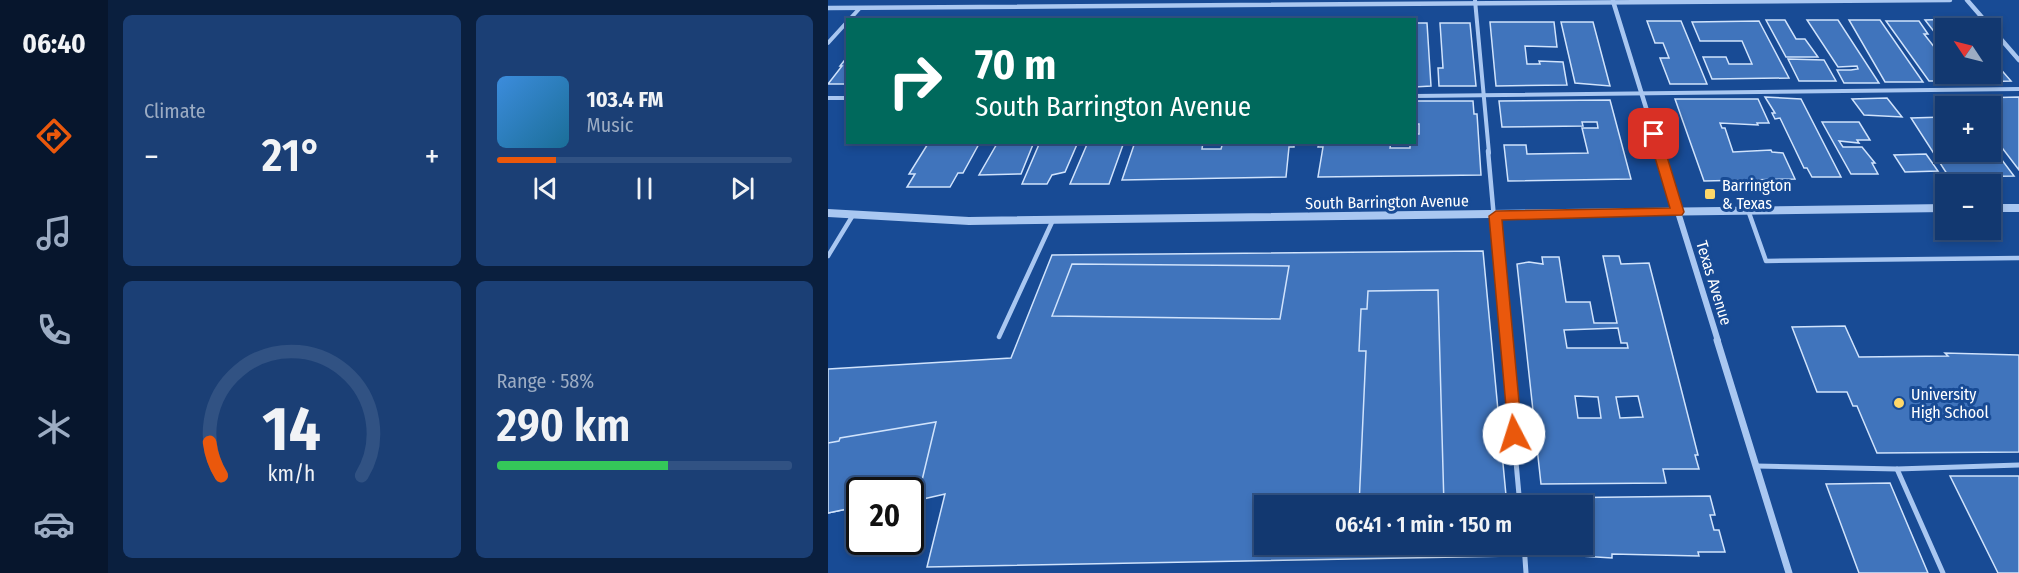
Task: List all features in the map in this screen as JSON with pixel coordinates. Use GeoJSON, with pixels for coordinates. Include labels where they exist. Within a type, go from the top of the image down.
{"type":"FeatureCollection","features":[{"type":"Feature","properties":{"kind":"street"},"geometry":{"type":"LineString","coordinates":[[828,8],[1950,0]]}},
{"type":"Feature","properties":{"kind":"street"},"geometry":{"type":"LineString","coordinates":[[1967,0],[2019,60]]}},
{"type":"Feature","properties":{"kind":"street","name":"Texas Avenue"},"geometry":{"type":"LineString","coordinates":[[1614,2],[1789,573]]}},
{"type":"Feature","properties":{"kind":"street","name":"South Barrington Avenue"},"geometry":{"type":"LineString","coordinates":[[828,213],[969,221],[1496,216],[1935,208]]}},
{"type":"Feature","properties":{"kind":"street"},"geometry":{"type":"LineString","coordinates":[[2001,208],[2019,208]]}},
{"type":"Feature","properties":{"kind":"lane"},"geometry":{"type":"LineString","coordinates":[[1109,7],[1112,0]]}},
{"type":"Feature","properties":{"kind":"lane"},"geometry":{"type":"LineString","coordinates":[[1475,2],[1486,95],[1519,495]]}},
{"type":"Feature","properties":{"kind":"lane"},"geometry":{"type":"LineString","coordinates":[[850,18],[859,9]]}},
{"type":"Feature","properties":{"kind":"lane"},"geometry":{"type":"LineString","coordinates":[[828,43],[846,22]]}},
{"type":"Feature","properties":{"kind":"lane"},"geometry":{"type":"LineString","coordinates":[[828,37],[833,37]]}},
{"type":"Feature","properties":{"kind":"lane"},"geometry":{"type":"LineString","coordinates":[[1416,96],[2019,89]]}},
{"type":"Feature","properties":{"kind":"lane"},"geometry":{"type":"LineString","coordinates":[[828,98],[846,98]]}},
{"type":"Feature","properties":{"kind":"lane"},"geometry":{"type":"LineString","coordinates":[[1748,210],[1766,261],[2019,258]]}},
{"type":"Feature","properties":{"kind":"lane"},"geometry":{"type":"LineString","coordinates":[[828,256],[853,215]]}},
{"type":"Feature","properties":{"kind":"lane"},"geometry":{"type":"LineString","coordinates":[[999,337],[1053,220]]}},
{"type":"Feature","properties":{"kind":"lane"},"geometry":{"type":"LineString","coordinates":[[1756,466],[1897,469],[2019,465]]}},
{"type":"Feature","properties":{"kind":"lane"},"geometry":{"type":"LineString","coordinates":[[1897,469],[1942,573]]}},
{"type":"Feature","properties":{"kind":"lane"},"geometry":{"type":"LineString","coordinates":[[1525,555],[1526,573]]}},
{"type":"Feature","properties":{"kind":"building"},"geometry":{"type":"Polygon","coordinates":[[[1766,20],[1785,20],[1796,39],[1805,39],[1818,57],[1786,57],[1766,20]]]}},
{"type":"Feature","properties":{"kind":"building"},"geometry":{"type":"Polygon","coordinates":[[[1807,20],[1838,20],[1879,83],[1844,83],[1837,70],[1858,69],[1857,66],[1838,67],[1807,20]]]}},
{"type":"Feature","properties":{"kind":"building"},"geometry":{"type":"Polygon","coordinates":[[[1849,20],[1880,20],[1923,82],[1885,82],[1849,20]]]}},
{"type":"Feature","properties":{"kind":"building"},"geometry":{"type":"Polygon","coordinates":[[[1925,20],[1935,20],[1935,33],[1925,20]]]}},
{"type":"Feature","properties":{"kind":"building"},"geometry":{"type":"Polygon","coordinates":[[[1647,21],[1681,21],[1707,84],[1670,84],[1660,58],[1669,58],[1663,43],[1655,43],[1647,21]]]}},
{"type":"Feature","properties":{"kind":"building"},"geometry":{"type":"Polygon","coordinates":[[[1759,21],[1789,78],[1712,79],[1703,57],[1726,57],[1729,64],[1752,64],[1742,41],[1700,41],[1692,22],[1759,21]]]}},
{"type":"Feature","properties":{"kind":"building"},"geometry":{"type":"Polygon","coordinates":[[[1886,21],[1919,21],[1928,34],[1924,34],[1935,48],[1935,81],[1929,81],[1886,21]]]}},
{"type":"Feature","properties":{"kind":"building"},"geometry":{"type":"Polygon","coordinates":[[[1490,22],[1554,22],[1557,47],[1525,46],[1527,64],[1540,64],[1539,61],[1563,62],[1567,85],[1496,86],[1490,22]]]}},
{"type":"Feature","properties":{"kind":"building"},"geometry":{"type":"Polygon","coordinates":[[[1561,22],[1593,22],[1610,86],[1575,83],[1561,22]]]}},
{"type":"Feature","properties":{"kind":"building"},"geometry":{"type":"Polygon","coordinates":[[[1416,23],[1427,23],[1431,86],[1416,87],[1416,23]]]}},
{"type":"Feature","properties":{"kind":"building"},"geometry":{"type":"Polygon","coordinates":[[[1440,23],[1470,23],[1476,86],[1439,86],[1438,68],[1443,68],[1440,23]]]}},
{"type":"Feature","properties":{"kind":"building"},"geometry":{"type":"Polygon","coordinates":[[[846,58],[846,84],[828,84],[842,66],[840,66],[846,58]]]}},
{"type":"Feature","properties":{"kind":"building"},"geometry":{"type":"Polygon","coordinates":[[[1788,59],[1824,60],[1836,81],[1799,81],[1788,59]]]}},
{"type":"Feature","properties":{"kind":"building"},"geometry":{"type":"Polygon","coordinates":[[[2001,70],[2011,81],[2001,81],[2001,70]]]}},
{"type":"Feature","properties":{"kind":"building"},"geometry":{"type":"Polygon","coordinates":[[[1765,97],[1801,99],[1841,177],[1812,177],[1807,168],[1804,168],[1780,118],[1775,119],[1772,113],[1775,113],[1765,97]]]}},
{"type":"Feature","properties":{"kind":"building"},"geometry":{"type":"Polygon","coordinates":[[[2001,97],[2019,97],[2019,170],[2001,146],[2001,97]]]}},
{"type":"Feature","properties":{"kind":"building"},"geometry":{"type":"Polygon","coordinates":[[[1887,98],[1902,117],[1864,115],[1852,99],[1887,98]]]}},
{"type":"Feature","properties":{"kind":"building"},"geometry":{"type":"Polygon","coordinates":[[[1675,99],[1758,99],[1769,123],[1757,123],[1758,125],[1720,123],[1722,128],[1725,128],[1733,152],[1771,150],[1783,153],[1795,179],[1704,181],[1675,99]]]}},
{"type":"Feature","properties":{"kind":"building"},"geometry":{"type":"Polygon","coordinates":[[[1610,100],[1631,179],[1508,181],[1504,145],[1526,145],[1527,154],[1588,153],[1582,128],[1598,128],[1597,122],[1582,122],[1583,126],[1502,127],[1499,101],[1610,100]]]}},
{"type":"Feature","properties":{"kind":"building"},"geometry":{"type":"Polygon","coordinates":[[[1416,101],[1473,101],[1474,114],[1477,114],[1481,175],[1318,177],[1323,147],[1318,147],[1319,144],[1391,144],[1390,148],[1410,148],[1410,144],[1416,144],[1419,124],[1416,124],[1416,101]]]}},
{"type":"Feature","properties":{"kind":"building"},"geometry":{"type":"Polygon","coordinates":[[[1935,117],[1935,155],[1911,118],[1935,117]]]}},
{"type":"Feature","properties":{"kind":"building"},"geometry":{"type":"Polygon","coordinates":[[[1822,122],[1859,122],[1870,140],[1857,140],[1859,143],[1839,141],[1843,147],[1862,147],[1875,163],[1872,163],[1878,174],[1851,174],[1822,122]]]}},
{"type":"Feature","properties":{"kind":"building"},"geometry":{"type":"Polygon","coordinates":[[[928,144],[979,144],[963,173],[958,173],[950,187],[907,187],[915,174],[909,174],[928,144]]]}},
{"type":"Feature","properties":{"kind":"building"},"geometry":{"type":"Polygon","coordinates":[[[997,144],[1033,144],[1021,174],[979,175],[997,144]]]}},
{"type":"Feature","properties":{"kind":"building"},"geometry":{"type":"Polygon","coordinates":[[[1039,144],[1077,144],[1065,172],[1052,175],[1047,184],[1022,184],[1039,144]]]}},
{"type":"Feature","properties":{"kind":"building"},"geometry":{"type":"Polygon","coordinates":[[[1087,144],[1123,144],[1109,184],[1070,184],[1087,144]]]}},
{"type":"Feature","properties":{"kind":"building"},"geometry":{"type":"Polygon","coordinates":[[[1134,144],[1203,144],[1202,149],[1221,149],[1222,144],[1294,144],[1294,147],[1289,147],[1286,177],[1122,180],[1134,144]]]}},
{"type":"Feature","properties":{"kind":"building"},"geometry":{"type":"Polygon","coordinates":[[[1926,154],[1938,171],[1905,172],[1894,155],[1926,154]]]}},
{"type":"Feature","properties":{"kind":"building"},"geometry":{"type":"Polygon","coordinates":[[[2001,159],[2014,176],[2001,176],[2001,174],[1947,174],[1939,162],[2001,162],[2001,159]]]}},
{"type":"Feature","properties":{"kind":"building"},"geometry":{"type":"Polygon","coordinates":[[[1483,251],[1506,495],[1254,495],[1254,555],[1512,556],[927,567],[945,494],[924,499],[924,477],[846,477],[846,509],[828,513],[828,369],[1011,358],[1052,255],[1483,251]]]}},
{"type":"Feature","properties":{"kind":"building"},"geometry":{"type":"Polygon","coordinates":[[[1603,256],[1619,256],[1621,264],[1649,263],[1698,455],[1695,455],[1699,469],[1663,469],[1666,483],[1541,484],[1517,264],[1529,262],[1543,264],[1542,257],[1559,257],[1566,302],[1590,302],[1594,323],[1617,323],[1603,256]],[[1618,328],[1564,330],[1567,348],[1628,348],[1627,343],[1621,343],[1618,328]],[[1575,396],[1578,418],[1601,418],[1598,397],[1575,396]],[[1638,396],[1616,397],[1620,418],[1643,417],[1638,396]]]}},
{"type":"Feature","properties":{"kind":"building"},"geometry":{"type":"Polygon","coordinates":[[[1072,264],[1289,266],[1280,319],[1052,316],[1072,264]]]}},
{"type":"Feature","properties":{"kind":"building"},"geometry":{"type":"Polygon","coordinates":[[[1438,290],[1444,495],[1359,495],[1366,351],[1359,351],[1361,309],[1367,309],[1368,291],[1438,290]]]}},
{"type":"Feature","properties":{"kind":"building"},"geometry":{"type":"Polygon","coordinates":[[[1845,326],[1859,357],[1948,356],[1945,353],[2019,355],[2019,452],[1877,453],[1857,406],[1853,406],[1847,392],[1817,392],[1792,327],[1845,326]]]}},
{"type":"Feature","properties":{"kind":"building"},"geometry":{"type":"Polygon","coordinates":[[[936,422],[923,477],[846,477],[846,509],[828,513],[828,443],[839,441],[840,438],[936,422]]]}},
{"type":"Feature","properties":{"kind":"building"},"geometry":{"type":"Polygon","coordinates":[[[1950,476],[2019,476],[2019,573],[1998,573],[1950,476]]]}},
{"type":"Feature","properties":{"kind":"building"},"geometry":{"type":"Polygon","coordinates":[[[1890,483],[1928,573],[1859,573],[1826,484],[1890,483]]]}},
{"type":"Feature","properties":{"kind":"building"},"geometry":{"type":"Polygon","coordinates":[[[1710,496],[1715,515],[1710,515],[1714,530],[1719,530],[1725,552],[1698,552],[1699,556],[1612,554],[1612,558],[1564,555],[1593,555],[1593,497],[1710,496]]]}},
{"type":"Feature","properties":{"kind":"place","name":"Barrington & Texas"},"geometry":{"type":"Point","coordinates":[1710,194]}},
{"type":"Feature","properties":{"kind":"place","name":"University High School"},"geometry":{"type":"Point","coordinates":[1899,403]}},
{"type":"Feature","properties":{"kind":"route"},"geometry":{"type":"LineString","coordinates":[[1514,434],[1496,216],[1678,212],[1654,134]]}}]}
